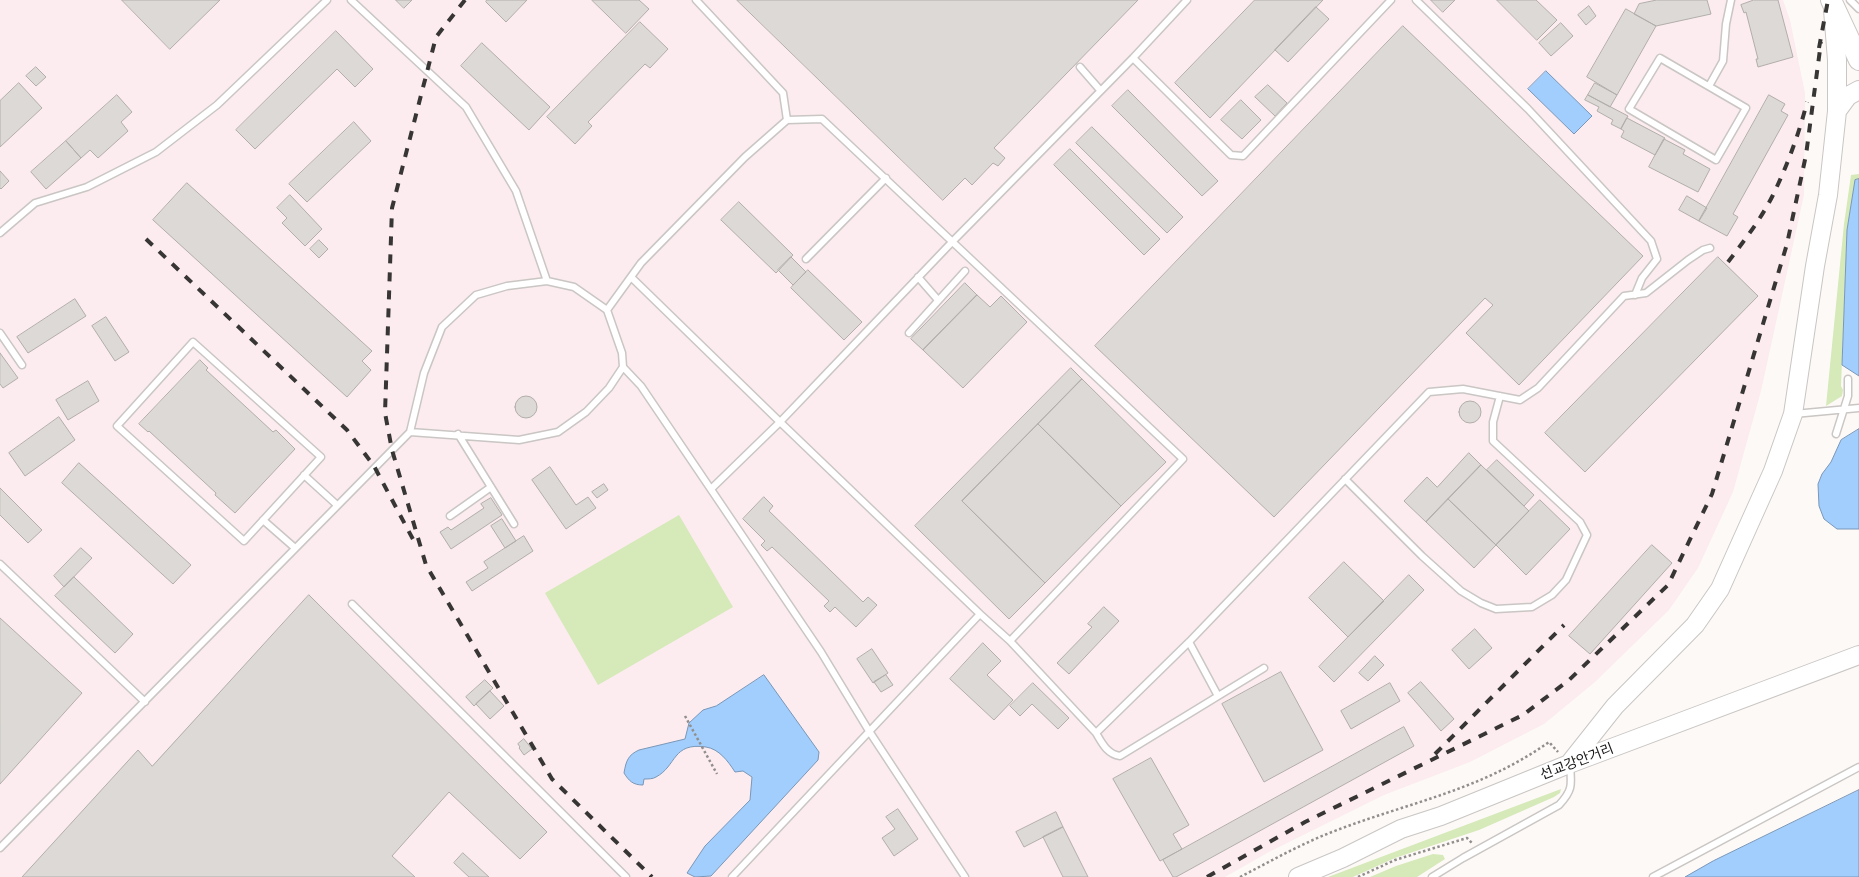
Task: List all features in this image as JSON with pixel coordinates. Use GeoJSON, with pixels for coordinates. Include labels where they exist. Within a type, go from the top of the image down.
{"type":"FeatureCollection","features":[{"type":"Feature","properties":{"kind":"main road"},"geometry":{"type":"LineString","coordinates":[[1838,2],[1859,60]]}},
{"type":"Feature","properties":{"kind":"main road"},"geometry":{"type":"LineString","coordinates":[[1569,764],[1615,706],[1695,625],[1720,590],[1773,471],[1793,414],[1815,266],[1828,195],[1837,111],[1838,2]]}},
{"type":"Feature","properties":{"kind":"main road"},"geometry":{"type":"LineString","coordinates":[[1837,111],[1848,96],[1859,90]]}},
{"type":"Feature","properties":{"kind":"main road","name":"선교강안거리"},"geometry":{"type":"LineString","coordinates":[[1298,877],[1343,858],[1401,829],[1441,816],[1569,764],[1859,655]]}},
{"type":"Feature","properties":{"kind":"lane"},"geometry":{"type":"LineString","coordinates":[[0,233],[35,203],[87,187],[156,152],[217,105],[327,0]]}},
{"type":"Feature","properties":{"kind":"lane"},"geometry":{"type":"LineString","coordinates":[[351,0],[466,107],[516,191],[547,281]]}},
{"type":"Feature","properties":{"kind":"lane"},"geometry":{"type":"LineString","coordinates":[[696,0],[783,93],[787,120]]}},
{"type":"Feature","properties":{"kind":"lane"},"geometry":{"type":"LineString","coordinates":[[710,489],[780,422],[1187,0]]}},
{"type":"Feature","properties":{"kind":"lane"},"geometry":{"type":"LineString","coordinates":[[1133,58],[1231,155],[1243,156],[1392,0]]}},
{"type":"Feature","properties":{"kind":"lane"},"geometry":{"type":"LineString","coordinates":[[1416,0],[1528,109],[1606,190],[1651,241],[1656,259],[1642,278],[1634,295]]}},
{"type":"Feature","properties":{"kind":"lane"},"geometry":{"type":"LineString","coordinates":[[1708,86],[1723,61],[1726,24],[1731,0]]}},
{"type":"Feature","properties":{"kind":"lane"},"geometry":{"type":"LineString","coordinates":[[1838,2],[1859,9]]}},
{"type":"Feature","properties":{"kind":"lane"},"geometry":{"type":"LineString","coordinates":[[1660,58],[1708,86],[1746,108],[1716,160],[1629,109],[1660,58]]}},
{"type":"Feature","properties":{"kind":"lane"},"geometry":{"type":"LineString","coordinates":[[1080,67],[1100,90]]}},
{"type":"Feature","properties":{"kind":"lane"},"geometry":{"type":"LineString","coordinates":[[607,310],[641,263],[745,157],[787,120],[822,119],[1183,459],[1010,640]]}},
{"type":"Feature","properties":{"kind":"lane"},"geometry":{"type":"LineString","coordinates":[[806,259],[886,178]]}},
{"type":"Feature","properties":{"kind":"lane"},"geometry":{"type":"LineString","coordinates":[[1096,732],[1189,642],[1429,392],[1463,389],[1520,400],[1538,388],[1624,296],[1646,293],[1678,267],[1703,250],[1710,248]]}},
{"type":"Feature","properties":{"kind":"lane"},"geometry":{"type":"LineString","coordinates":[[910,332],[965,271]]}},
{"type":"Feature","properties":{"kind":"lane"},"geometry":{"type":"LineString","coordinates":[[632,277],[780,422],[980,614],[1010,640],[1096,732],[1111,754],[1120,756],[1264,668]]}},
{"type":"Feature","properties":{"kind":"lane"},"geometry":{"type":"LineString","coordinates":[[918,277],[938,300]]}},
{"type":"Feature","properties":{"kind":"lane"},"geometry":{"type":"LineString","coordinates":[[0,848],[410,432],[424,372],[442,327],[476,295],[507,286],[547,281],[574,287],[607,310],[622,353],[623,367],[609,388],[586,412],[558,432],[520,440],[410,432]]}},
{"type":"Feature","properties":{"kind":"lane"},"geometry":{"type":"LineString","coordinates":[[0,333],[22,365]]}},
{"type":"Feature","properties":{"kind":"lane"},"geometry":{"type":"LineString","coordinates":[[193,342],[321,457],[304,475],[244,541],[117,426],[193,342]]}},
{"type":"Feature","properties":{"kind":"lane"},"geometry":{"type":"LineString","coordinates":[[623,367],[641,386],[821,652],[869,731],[965,877]]}},
{"type":"Feature","properties":{"kind":"lane"},"geometry":{"type":"LineString","coordinates":[[1836,434],[1845,410],[1848,396],[1848,379]]}},
{"type":"Feature","properties":{"kind":"lane"},"geometry":{"type":"LineString","coordinates":[[1345,479],[1422,556],[1461,591],[1480,603],[1496,609],[1532,607],[1552,594],[1566,580],[1587,536],[1580,522],[1493,441],[1493,422],[1500,396]]}},
{"type":"Feature","properties":{"kind":"lane"},"geometry":{"type":"LineString","coordinates":[[1793,414],[1859,408]]}},
{"type":"Feature","properties":{"kind":"lane"},"geometry":{"type":"LineString","coordinates":[[458,434],[514,524]]}},
{"type":"Feature","properties":{"kind":"lane"},"geometry":{"type":"LineString","coordinates":[[304,475],[337,505]]}},
{"type":"Feature","properties":{"kind":"lane"},"geometry":{"type":"LineString","coordinates":[[450,516],[491,487]]}},
{"type":"Feature","properties":{"kind":"lane"},"geometry":{"type":"LineString","coordinates":[[264,520],[295,548]]}},
{"type":"Feature","properties":{"kind":"lane"},"geometry":{"type":"LineString","coordinates":[[0,564],[145,702]]}},
{"type":"Feature","properties":{"kind":"lane"},"geometry":{"type":"LineString","coordinates":[[352,604],[626,877]]}},
{"type":"Feature","properties":{"kind":"lane"},"geometry":{"type":"LineString","coordinates":[[732,877],[980,614]]}},
{"type":"Feature","properties":{"kind":"lane"},"geometry":{"type":"LineString","coordinates":[[1189,642],[1218,696]]}},
{"type":"Feature","properties":{"kind":"lane"},"geometry":{"type":"LineString","coordinates":[[1432,877],[1559,806],[1569,794],[1572,782],[1569,764]]}},
{"type":"Feature","properties":{"kind":"lane"},"geometry":{"type":"LineString","coordinates":[[1653,877],[1859,767]]}},
{"type":"Feature","properties":{"kind":"path"},"geometry":{"type":"LineString","coordinates":[[686,716],[717,774]]}},
{"type":"Feature","properties":{"kind":"path"},"geometry":{"type":"LineString","coordinates":[[1240,877],[1300,846],[1333,832],[1453,792],[1488,778],[1526,759],[1549,742],[1569,764]]}},
{"type":"Feature","properties":{"kind":"path"},"geometry":{"type":"LineString","coordinates":[[1358,877],[1395,860],[1467,838],[1478,850]]}},
{"type":"Feature","properties":{"kind":"shaded area"},"geometry":{"type":"Polygon","coordinates":[[[0,0],[1783,0],[1790,20],[1805,93],[1804,195],[1761,391],[1733,492],[1698,568],[1669,610],[1595,682],[1544,724],[1470,762],[1384,795],[1269,852],[1225,877],[0,877],[0,0]]]}},
{"type":"Feature","properties":{"kind":"green space"},"geometry":{"type":"Polygon","coordinates":[[[1859,174],[1859,179],[1855,180],[1847,230],[1841,386],[1843,390],[1842,396],[1826,406],[1844,224],[1851,175],[1859,174]]]}},
{"type":"Feature","properties":{"kind":"green space"},"geometry":{"type":"Polygon","coordinates":[[[679,515],[733,607],[598,685],[545,593],[679,515]]]}},
{"type":"Feature","properties":{"kind":"green space"},"geometry":{"type":"Polygon","coordinates":[[[1561,789],[1560,793],[1554,797],[1479,830],[1395,858],[1353,877],[1328,877],[1561,789]]]}},
{"type":"Feature","properties":{"kind":"green space"},"geometry":{"type":"Polygon","coordinates":[[[1433,854],[1443,855],[1445,859],[1417,877],[1370,877],[1396,866],[1433,854]]]}},
{"type":"Feature","properties":{"kind":"water"},"geometry":{"type":"Polygon","coordinates":[[[1546,71],[1592,116],[1574,134],[1528,89],[1546,71]]]}},
{"type":"Feature","properties":{"kind":"water"},"geometry":{"type":"Polygon","coordinates":[[[1859,179],[1859,376],[1842,365],[1847,230],[1855,180],[1859,179]]]}},
{"type":"Feature","properties":{"kind":"water"},"geometry":{"type":"Polygon","coordinates":[[[1859,429],[1859,529],[1837,529],[1824,519],[1819,506],[1818,484],[1841,440],[1859,429]]]}},
{"type":"Feature","properties":{"kind":"water"},"geometry":{"type":"Polygon","coordinates":[[[764,675],[819,752],[818,760],[711,876],[695,877],[687,873],[705,846],[750,800],[752,777],[743,771],[735,772],[719,753],[706,747],[695,746],[681,751],[663,772],[656,777],[644,779],[643,785],[634,783],[626,776],[624,773],[627,762],[632,754],[639,750],[685,739],[689,723],[703,710],[716,706],[764,675]]]}},
{"type":"Feature","properties":{"kind":"water"},"geometry":{"type":"Polygon","coordinates":[[[1859,790],[1859,877],[1685,877],[1713,861],[1859,790]]]}},
{"type":"Feature","properties":{"kind":"building"},"geometry":{"type":"Polygon","coordinates":[[[122,0],[220,0],[170,49],[122,0]]]}},
{"type":"Feature","properties":{"kind":"building"},"geometry":{"type":"Polygon","coordinates":[[[396,0],[412,0],[404,8],[396,0]]]}},
{"type":"Feature","properties":{"kind":"building"},"geometry":{"type":"Polygon","coordinates":[[[487,0],[527,0],[506,22],[486,2],[487,0]]]}},
{"type":"Feature","properties":{"kind":"building"},"geometry":{"type":"Polygon","coordinates":[[[592,0],[639,0],[649,9],[626,33],[592,0]]]}},
{"type":"Feature","properties":{"kind":"building"},"geometry":{"type":"Polygon","coordinates":[[[737,0],[1138,0],[994,148],[1005,158],[998,166],[993,163],[972,185],[965,178],[943,200],[737,0]]]}},
{"type":"Feature","properties":{"kind":"building"},"geometry":{"type":"Polygon","coordinates":[[[1255,0],[1323,0],[1210,118],[1175,83],[1255,0]]]}},
{"type":"Feature","properties":{"kind":"building"},"geometry":{"type":"Polygon","coordinates":[[[1431,0],[1455,0],[1443,12],[1431,0]]]}},
{"type":"Feature","properties":{"kind":"building"},"geometry":{"type":"Polygon","coordinates":[[[1497,0],[1536,0],[1557,20],[1537,40],[1497,0]]]}},
{"type":"Feature","properties":{"kind":"building"},"geometry":{"type":"Polygon","coordinates":[[[1657,0],[1707,0],[1711,14],[1656,26],[1634,14],[1639,4],[1657,0]]]}},
{"type":"Feature","properties":{"kind":"building"},"geometry":{"type":"Polygon","coordinates":[[[1754,0],[1778,0],[1793,57],[1758,67],[1756,59],[1758,59],[1746,12],[1744,13],[1741,5],[1754,0]]]}},
{"type":"Feature","properties":{"kind":"building"},"geometry":{"type":"Polygon","coordinates":[[[1589,6],[1596,16],[1586,25],[1578,15],[1589,6]]]}},
{"type":"Feature","properties":{"kind":"building"},"geometry":{"type":"Polygon","coordinates":[[[1316,7],[1329,19],[1288,62],[1275,50],[1316,7]]]}},
{"type":"Feature","properties":{"kind":"building"},"geometry":{"type":"Polygon","coordinates":[[[1626,9],[1656,26],[1617,95],[1587,77],[1626,9]]]}},
{"type":"Feature","properties":{"kind":"building"},"geometry":{"type":"Polygon","coordinates":[[[640,22],[668,49],[650,68],[645,64],[588,122],[592,126],[575,144],[547,117],[640,22]]]}},
{"type":"Feature","properties":{"kind":"building"},"geometry":{"type":"Polygon","coordinates":[[[1561,23],[1573,36],[1551,56],[1539,43],[1561,23]]]}},
{"type":"Feature","properties":{"kind":"building"},"geometry":{"type":"Polygon","coordinates":[[[1403,26],[1643,256],[1519,385],[1466,333],[1493,305],[1485,298],[1274,517],[1095,346],[1403,26]]]}},
{"type":"Feature","properties":{"kind":"building"},"geometry":{"type":"Polygon","coordinates":[[[336,31],[373,69],[355,87],[337,69],[255,149],[236,130],[336,31]]]}},
{"type":"Feature","properties":{"kind":"building"},"geometry":{"type":"Polygon","coordinates":[[[482,43],[550,107],[529,130],[461,66],[482,43]]]}},
{"type":"Feature","properties":{"kind":"building"},"geometry":{"type":"Polygon","coordinates":[[[36,67],[46,77],[36,86],[26,76],[36,67]]]}},
{"type":"Feature","properties":{"kind":"building"},"geometry":{"type":"Polygon","coordinates":[[[19,83],[42,108],[0,147],[0,101],[19,83]]]}},
{"type":"Feature","properties":{"kind":"building"},"geometry":{"type":"Polygon","coordinates":[[[1595,83],[1617,95],[1610,107],[1588,95],[1595,83]]]}},
{"type":"Feature","properties":{"kind":"building"},"geometry":{"type":"Polygon","coordinates":[[[1268,85],[1287,103],[1275,116],[1255,97],[1268,85]]]}},
{"type":"Feature","properties":{"kind":"building"},"geometry":{"type":"Polygon","coordinates":[[[1128,90],[1218,181],[1202,196],[1112,106],[1128,90]]]}},
{"type":"Feature","properties":{"kind":"building"},"geometry":{"type":"Polygon","coordinates":[[[117,95],[132,112],[121,122],[128,131],[98,158],[90,150],[81,158],[66,141],[117,95]]]}},
{"type":"Feature","properties":{"kind":"building"},"geometry":{"type":"Polygon","coordinates":[[[1588,95],[1628,116],[1621,129],[1611,124],[1613,120],[1597,111],[1599,107],[1585,100],[1588,95]]]}},
{"type":"Feature","properties":{"kind":"building"},"geometry":{"type":"Polygon","coordinates":[[[1769,95],[1785,104],[1781,111],[1788,115],[1733,214],[1738,217],[1727,236],[1699,221],[1769,95]]]}},
{"type":"Feature","properties":{"kind":"building"},"geometry":{"type":"Polygon","coordinates":[[[1241,100],[1261,120],[1242,139],[1221,120],[1241,100]]]}},
{"type":"Feature","properties":{"kind":"building"},"geometry":{"type":"Polygon","coordinates":[[[1627,118],[1665,138],[1655,155],[1621,137],[1624,131],[1621,129],[1627,118]]]}},
{"type":"Feature","properties":{"kind":"building"},"geometry":{"type":"Polygon","coordinates":[[[354,122],[371,141],[307,202],[289,184],[354,122]]]}},
{"type":"Feature","properties":{"kind":"building"},"geometry":{"type":"Polygon","coordinates":[[[1092,127],[1183,217],[1167,233],[1076,143],[1092,127]]]}},
{"type":"Feature","properties":{"kind":"building"},"geometry":{"type":"Polygon","coordinates":[[[1664,139],[1685,150],[1683,154],[1710,169],[1698,192],[1649,167],[1664,139]]]}},
{"type":"Feature","properties":{"kind":"building"},"geometry":{"type":"Polygon","coordinates":[[[66,141],[81,158],[46,189],[31,172],[66,141]]]}},
{"type":"Feature","properties":{"kind":"building"},"geometry":{"type":"Polygon","coordinates":[[[1070,149],[1160,239],[1144,255],[1054,165],[1070,149]]]}},
{"type":"Feature","properties":{"kind":"building"},"geometry":{"type":"Polygon","coordinates":[[[0,171],[9,181],[1,189],[0,188],[0,171]]]}},
{"type":"Feature","properties":{"kind":"building"},"geometry":{"type":"Polygon","coordinates":[[[187,183],[372,351],[362,361],[371,370],[347,397],[153,220],[187,183]]]}},
{"type":"Feature","properties":{"kind":"building"},"geometry":{"type":"Polygon","coordinates":[[[290,195],[322,229],[305,246],[282,223],[287,218],[277,208],[290,195]]]}},
{"type":"Feature","properties":{"kind":"building"},"geometry":{"type":"Polygon","coordinates":[[[1687,196],[1707,208],[1699,221],[1679,210],[1687,196]]]}},
{"type":"Feature","properties":{"kind":"building"},"geometry":{"type":"Polygon","coordinates":[[[739,202],[793,255],[776,273],[721,220],[739,202]]]}},
{"type":"Feature","properties":{"kind":"building"},"geometry":{"type":"Polygon","coordinates":[[[319,240],[328,249],[319,258],[310,249],[319,240]]]}},
{"type":"Feature","properties":{"kind":"building"},"geometry":{"type":"Polygon","coordinates":[[[791,257],[806,272],[793,285],[778,270],[791,257]]]}},
{"type":"Feature","properties":{"kind":"building"},"geometry":{"type":"Polygon","coordinates":[[[1718,257],[1758,296],[1585,472],[1545,433],[1718,257]]]}},
{"type":"Feature","properties":{"kind":"building"},"geometry":{"type":"Polygon","coordinates":[[[808,270],[862,322],[844,340],[791,288],[808,270]]]}},
{"type":"Feature","properties":{"kind":"building"},"geometry":{"type":"Polygon","coordinates":[[[965,283],[977,295],[923,350],[911,339],[965,283]]]}},
{"type":"Feature","properties":{"kind":"building"},"geometry":{"type":"Polygon","coordinates":[[[977,295],[990,307],[1001,296],[1027,322],[963,388],[923,350],[977,295]]]}},
{"type":"Feature","properties":{"kind":"building"},"geometry":{"type":"Polygon","coordinates":[[[75,299],[86,316],[28,353],[17,337],[75,299]]]}},
{"type":"Feature","properties":{"kind":"building"},"geometry":{"type":"Polygon","coordinates":[[[106,317],[129,352],[115,361],[92,326],[106,317]]]}},
{"type":"Feature","properties":{"kind":"building"},"geometry":{"type":"Polygon","coordinates":[[[0,353],[18,378],[3,388],[0,384],[0,353]]]}},
{"type":"Feature","properties":{"kind":"building"},"geometry":{"type":"Polygon","coordinates":[[[200,360],[208,368],[206,370],[273,432],[276,430],[295,449],[235,513],[215,495],[216,493],[139,424],[200,360]]]}},
{"type":"Feature","properties":{"kind":"building"},"geometry":{"type":"Polygon","coordinates":[[[1071,368],[1082,379],[962,501],[1045,583],[1009,619],[915,526],[1071,368]]]}},
{"type":"Feature","properties":{"kind":"building"},"geometry":{"type":"Polygon","coordinates":[[[1082,379],[1166,462],[1121,506],[1038,424],[1082,379]]]}},
{"type":"Feature","properties":{"kind":"building"},"geometry":{"type":"Polygon","coordinates":[[[88,381],[99,401],[68,420],[56,400],[88,381]]]}},
{"type":"Feature","properties":{"kind":"building"},"geometry":{"type":"Polygon","coordinates":[[[526,396],[534,399],[537,407],[534,415],[526,418],[518,415],[515,407],[518,399],[526,396]]]}},
{"type":"Feature","properties":{"kind":"building"},"geometry":{"type":"Polygon","coordinates":[[[1466,401],[1474,401],[1481,408],[1481,416],[1474,423],[1466,423],[1459,416],[1459,408],[1466,401]]]}},
{"type":"Feature","properties":{"kind":"building"},"geometry":{"type":"Polygon","coordinates":[[[59,417],[75,440],[25,476],[9,453],[59,417]]]}},
{"type":"Feature","properties":{"kind":"building"},"geometry":{"type":"Polygon","coordinates":[[[1038,424],[1121,506],[1045,583],[962,501],[1038,424]]]}},
{"type":"Feature","properties":{"kind":"building"},"geometry":{"type":"Polygon","coordinates":[[[1469,453],[1481,465],[1426,522],[1404,501],[1427,477],[1437,487],[1469,453]]]}},
{"type":"Feature","properties":{"kind":"building"},"geometry":{"type":"Polygon","coordinates":[[[1497,460],[1534,495],[1524,506],[1487,470],[1497,460]]]}},
{"type":"Feature","properties":{"kind":"building"},"geometry":{"type":"Polygon","coordinates":[[[79,463],[191,565],[173,584],[62,483],[79,463]]]}},
{"type":"Feature","properties":{"kind":"building"},"geometry":{"type":"Polygon","coordinates":[[[1481,465],[1529,511],[1496,545],[1448,499],[1481,465]]]}},
{"type":"Feature","properties":{"kind":"building"},"geometry":{"type":"Polygon","coordinates":[[[550,467],[576,505],[588,497],[596,508],[566,529],[532,480],[550,467]]]}},
{"type":"Feature","properties":{"kind":"building"},"geometry":{"type":"Polygon","coordinates":[[[604,484],[608,490],[597,498],[592,492],[604,484]]]}},
{"type":"Feature","properties":{"kind":"building"},"geometry":{"type":"Polygon","coordinates":[[[0,488],[42,530],[28,543],[0,515],[0,488]]]}},
{"type":"Feature","properties":{"kind":"building"},"geometry":{"type":"Polygon","coordinates":[[[764,497],[773,506],[769,511],[863,602],[868,597],[877,605],[856,627],[835,607],[830,612],[824,606],[829,601],[772,547],[767,551],[761,545],[765,541],[743,519],[764,497]]]}},
{"type":"Feature","properties":{"kind":"building"},"geometry":{"type":"Polygon","coordinates":[[[491,498],[502,515],[451,549],[440,532],[448,527],[451,530],[484,508],[481,504],[491,498]]]}},
{"type":"Feature","properties":{"kind":"building"},"geometry":{"type":"Polygon","coordinates":[[[1448,499],[1496,545],[1474,568],[1426,522],[1448,499]]]}},
{"type":"Feature","properties":{"kind":"building"},"geometry":{"type":"Polygon","coordinates":[[[1540,500],[1570,529],[1526,575],[1496,545],[1540,500]]]}},
{"type":"Feature","properties":{"kind":"building"},"geometry":{"type":"Polygon","coordinates":[[[502,519],[516,541],[505,548],[491,526],[502,519]]]}},
{"type":"Feature","properties":{"kind":"building"},"geometry":{"type":"Polygon","coordinates":[[[524,536],[533,551],[472,591],[466,582],[488,568],[484,562],[524,536]]]}},
{"type":"Feature","properties":{"kind":"building"},"geometry":{"type":"Polygon","coordinates":[[[1652,545],[1672,563],[1590,654],[1569,636],[1652,545]]]}},
{"type":"Feature","properties":{"kind":"building"},"geometry":{"type":"Polygon","coordinates":[[[81,548],[92,558],[64,587],[54,576],[81,548]]]}},
{"type":"Feature","properties":{"kind":"building"},"geometry":{"type":"Polygon","coordinates":[[[1344,562],[1384,601],[1348,637],[1309,598],[1344,562]]]}},
{"type":"Feature","properties":{"kind":"building"},"geometry":{"type":"Polygon","coordinates":[[[1409,575],[1424,590],[1334,682],[1319,667],[1409,575]]]}},
{"type":"Feature","properties":{"kind":"building"},"geometry":{"type":"Polygon","coordinates":[[[74,577],[133,634],[115,653],[55,596],[74,577]]]}},
{"type":"Feature","properties":{"kind":"building"},"geometry":{"type":"Polygon","coordinates":[[[309,595],[547,832],[520,859],[449,792],[392,856],[415,877],[22,877],[138,750],[152,766],[309,595]]]}},
{"type":"Feature","properties":{"kind":"building"},"geometry":{"type":"Polygon","coordinates":[[[1104,607],[1119,621],[1069,674],[1057,663],[1092,627],[1088,624],[1104,607]]]}},
{"type":"Feature","properties":{"kind":"building"},"geometry":{"type":"Polygon","coordinates":[[[0,618],[82,693],[0,784],[0,618]]]}},
{"type":"Feature","properties":{"kind":"building"},"geometry":{"type":"Polygon","coordinates":[[[1475,629],[1492,648],[1469,669],[1452,650],[1475,629]]]}},
{"type":"Feature","properties":{"kind":"building"},"geometry":{"type":"Polygon","coordinates":[[[983,643],[1001,661],[987,675],[1013,700],[994,720],[950,679],[983,643]]]}},
{"type":"Feature","properties":{"kind":"building"},"geometry":{"type":"Polygon","coordinates":[[[872,649],[888,673],[873,683],[857,659],[872,649]]]}},
{"type":"Feature","properties":{"kind":"building"},"geometry":{"type":"Polygon","coordinates":[[[1375,656],[1384,665],[1368,681],[1359,673],[1375,656]]]}},
{"type":"Feature","properties":{"kind":"building"},"geometry":{"type":"Polygon","coordinates":[[[1281,672],[1323,750],[1264,782],[1222,704],[1281,672]]]}},
{"type":"Feature","properties":{"kind":"building"},"geometry":{"type":"Polygon","coordinates":[[[886,675],[893,685],[881,692],[874,682],[886,675]]]}},
{"type":"Feature","properties":{"kind":"building"},"geometry":{"type":"Polygon","coordinates":[[[485,680],[493,688],[474,706],[466,697],[485,680]]]}},
{"type":"Feature","properties":{"kind":"building"},"geometry":{"type":"Polygon","coordinates":[[[1421,682],[1454,719],[1441,731],[1408,693],[1421,682]]]}},
{"type":"Feature","properties":{"kind":"building"},"geometry":{"type":"Polygon","coordinates":[[[1033,683],[1069,718],[1058,729],[1032,704],[1020,716],[1010,706],[1033,683]]]}},
{"type":"Feature","properties":{"kind":"building"},"geometry":{"type":"Polygon","coordinates":[[[1390,683],[1400,701],[1351,729],[1341,711],[1390,683]]]}},
{"type":"Feature","properties":{"kind":"building"},"geometry":{"type":"Polygon","coordinates":[[[490,691],[504,706],[490,719],[476,704],[490,691]]]}},
{"type":"Feature","properties":{"kind":"building"},"geometry":{"type":"Polygon","coordinates":[[[1404,727],[1414,746],[1173,877],[1163,860],[1404,727]]]}},
{"type":"Feature","properties":{"kind":"building"},"geometry":{"type":"Polygon","coordinates":[[[524,739],[532,749],[524,755],[518,744],[524,739]]]}},
{"type":"Feature","properties":{"kind":"building"},"geometry":{"type":"Polygon","coordinates":[[[1151,758],[1189,825],[1173,834],[1182,849],[1160,861],[1113,779],[1151,758]]]}},
{"type":"Feature","properties":{"kind":"building"},"geometry":{"type":"Polygon","coordinates":[[[898,809],[918,839],[894,856],[882,838],[895,829],[886,817],[898,809]]]}},
{"type":"Feature","properties":{"kind":"building"},"geometry":{"type":"Polygon","coordinates":[[[1056,812],[1063,827],[1024,847],[1016,832],[1056,812]]]}},
{"type":"Feature","properties":{"kind":"building"},"geometry":{"type":"Polygon","coordinates":[[[1063,827],[1088,877],[1063,877],[1043,837],[1063,827]]]}},
{"type":"Feature","properties":{"kind":"building"},"geometry":{"type":"Polygon","coordinates":[[[463,853],[489,877],[469,877],[454,863],[463,853]]]}},
{"type":"Feature","properties":{"kind":"railway"},"geometry":{"type":"LineString","coordinates":[[465,0],[436,37],[392,208],[385,413],[392,450],[426,565],[552,779],[652,877]]}},
{"type":"Feature","properties":{"kind":"railway"},"geometry":{"type":"LineString","coordinates":[[1819,48],[1828,0]]}},
{"type":"Feature","properties":{"kind":"railway"},"geometry":{"type":"LineString","coordinates":[[1207,877],[1305,822],[1523,715],[1569,680],[1668,585],[1712,494],[1787,244],[1806,155],[1821,42]]}},
{"type":"Feature","properties":{"kind":"railway"},"geometry":{"type":"LineString","coordinates":[[1728,262],[1758,221],[1773,195],[1792,150],[1807,102]]}},
{"type":"Feature","properties":{"kind":"railway"},"geometry":{"type":"LineString","coordinates":[[146,239],[347,430],[374,466],[415,543]]}},
{"type":"Feature","properties":{"kind":"railway"},"geometry":{"type":"LineString","coordinates":[[1435,754],[1564,625]]}}]}
